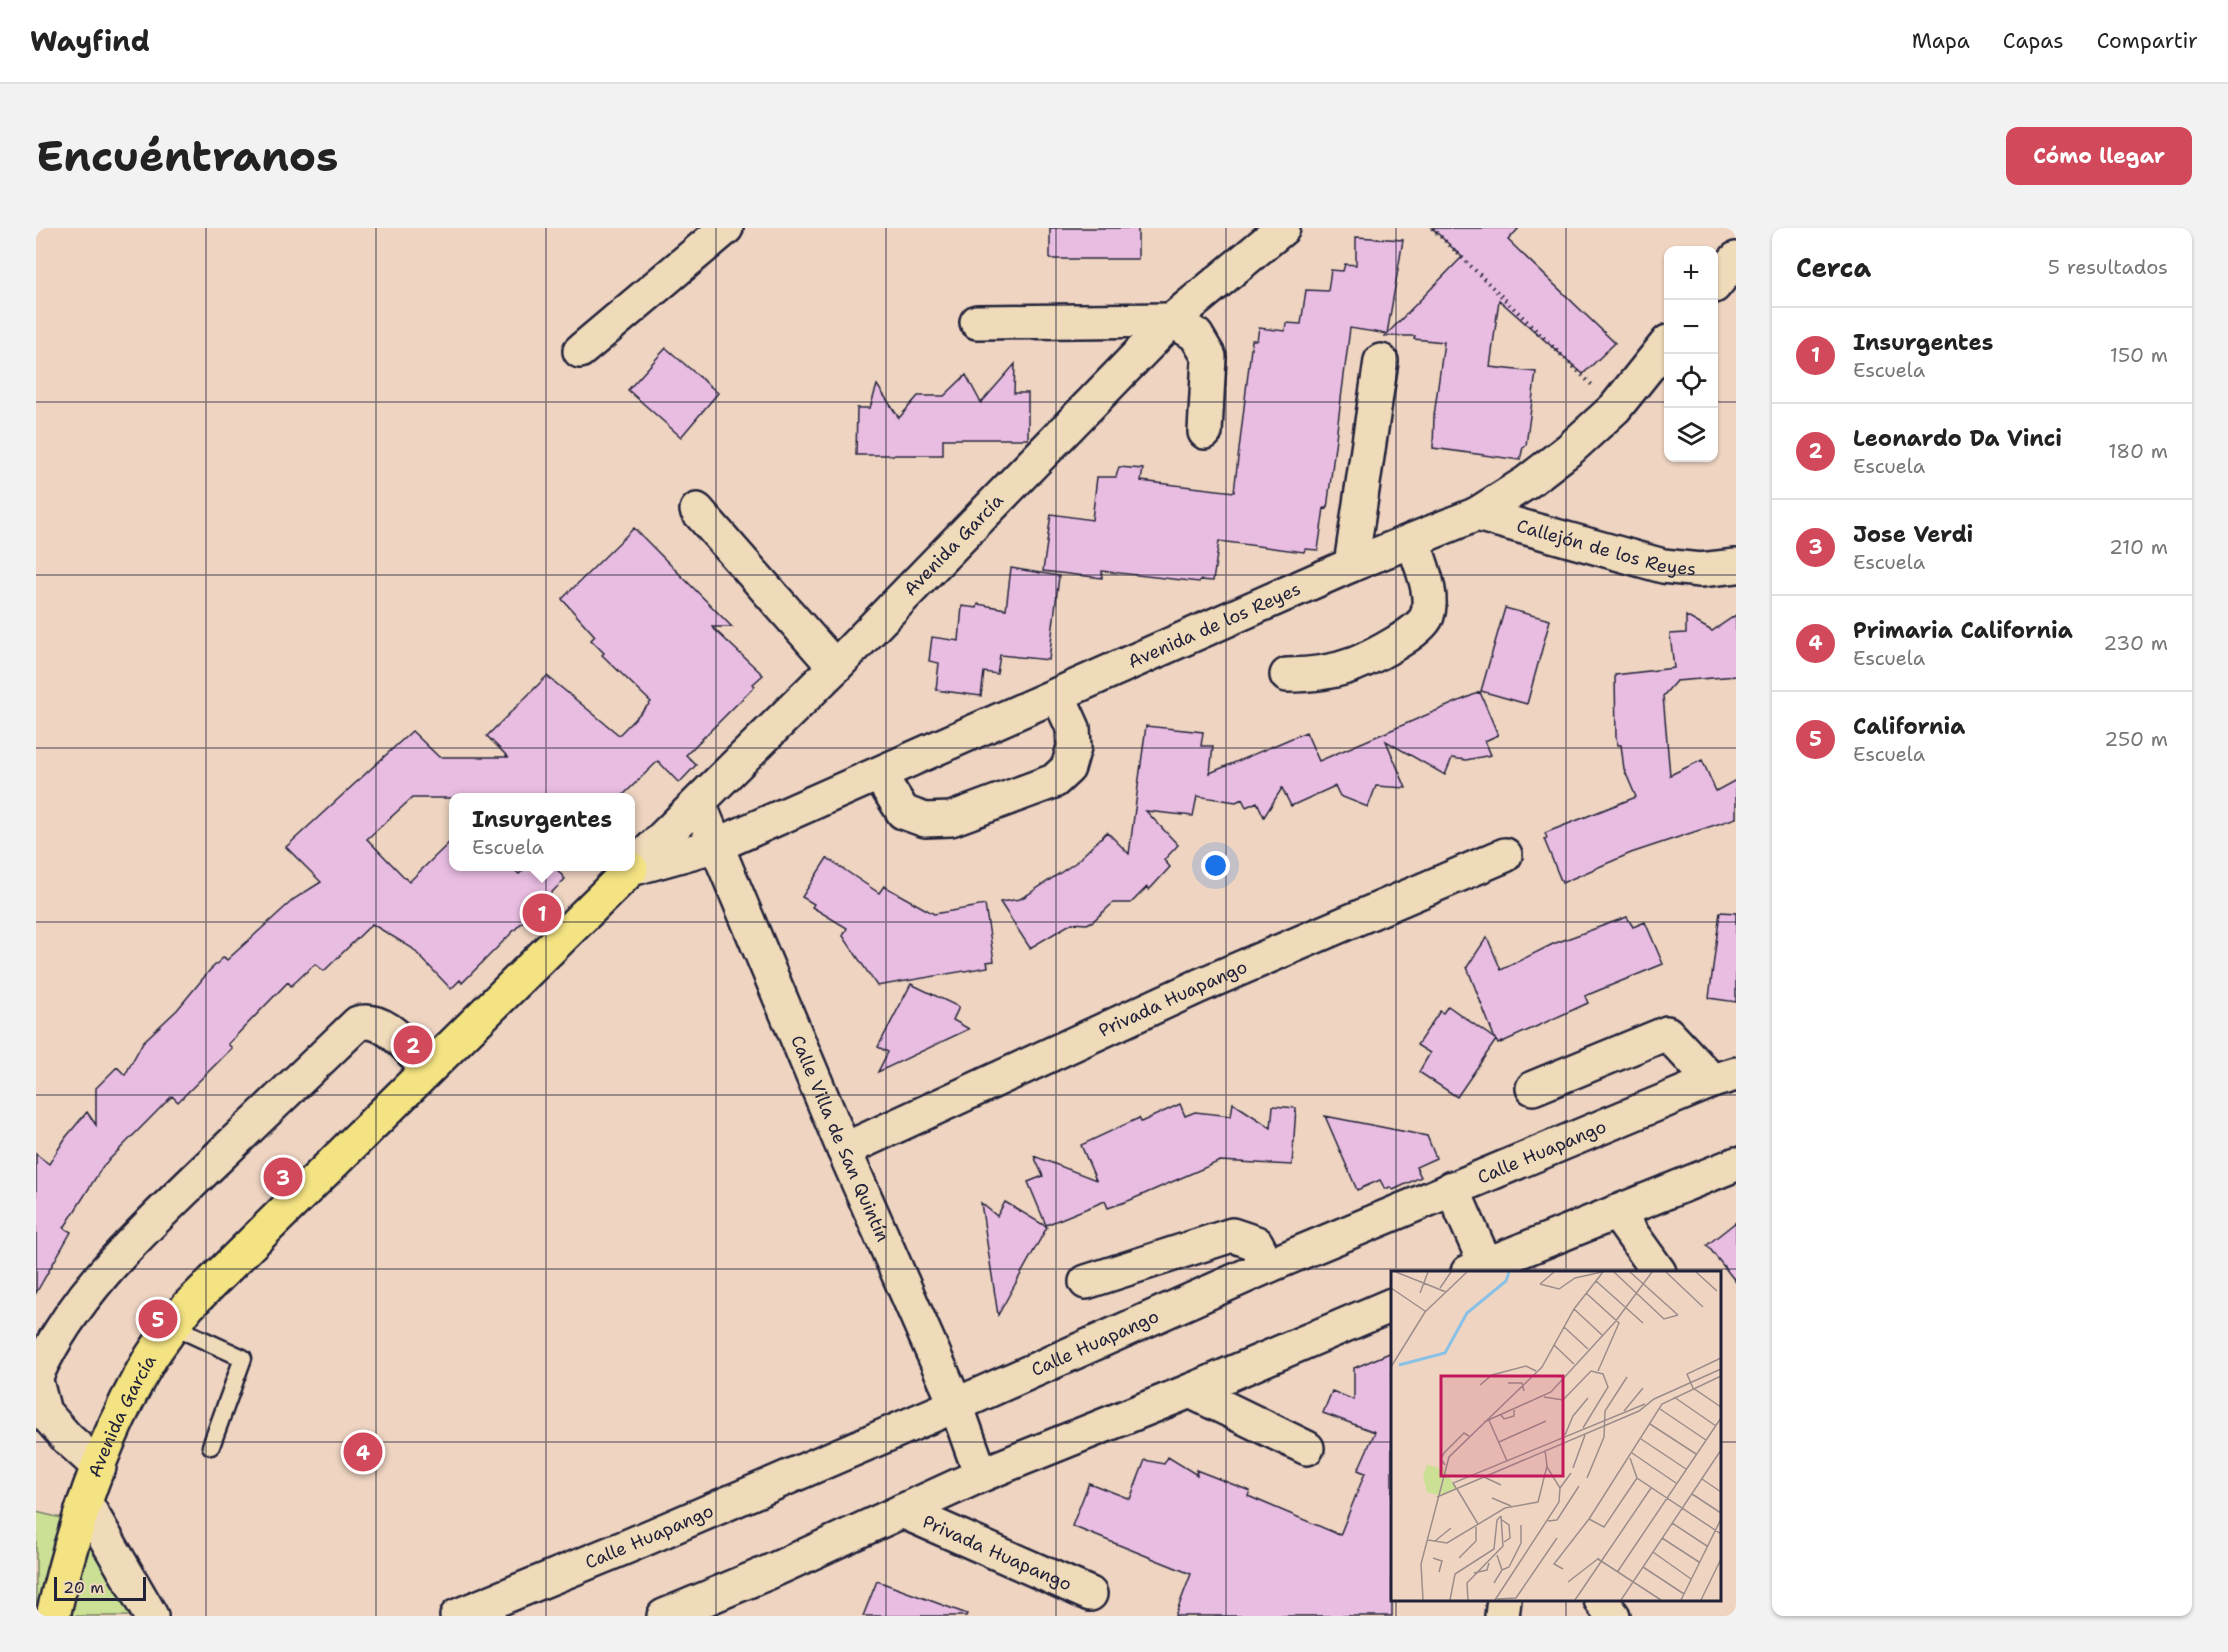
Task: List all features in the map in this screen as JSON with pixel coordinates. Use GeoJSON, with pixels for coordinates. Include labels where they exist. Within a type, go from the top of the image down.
{"type":"FeatureCollection","features":[{"type":"Feature","properties":{"kind":"main road","name":"Avenida García"},"geometry":{"type":"LineString","coordinates":[[53,1616],[73,1535],[121,1412],[149,1360],[174,1326],[196,1298],[427,1067],[629,871]]}},
{"type":"Feature","properties":{"kind":"street"},"geometry":{"type":"LineString","coordinates":[[580,351],[726,228]]}},
{"type":"Feature","properties":{"kind":"street","name":"Avenida García"},"geometry":{"type":"LineString","coordinates":[[635,865],[835,667],[1172,320],[1282,228]]}},
{"type":"Feature","properties":{"kind":"street"},"geometry":{"type":"LineString","coordinates":[[1718,280],[1736,259]]}},
{"type":"Feature","properties":{"kind":"street"},"geometry":{"type":"LineString","coordinates":[[977,322],[1172,320],[1196,335],[1209,357],[1205,432]]}},
{"type":"Feature","properties":{"kind":"street","name":"Avenida de los Reyes"},"geometry":{"type":"LineString","coordinates":[[717,845],[1351,565],[1477,514],[1561,456],[1615,408],[1664,347]]}},
{"type":"Feature","properties":{"kind":"street"},"geometry":{"type":"LineString","coordinates":[[1351,565],[1381,361]]}},
{"type":"Feature","properties":{"kind":"street"},"geometry":{"type":"LineString","coordinates":[[697,510],[835,667]]}},
{"type":"Feature","properties":{"kind":"street","name":"Callejón de los Reyes"},"geometry":{"type":"LineString","coordinates":[[1477,514],[1663,566],[1700,570],[1736,566]]}},
{"type":"Feature","properties":{"kind":"street"},"geometry":{"type":"LineString","coordinates":[[1287,675],[1312,675],[1355,664],[1412,633],[1426,617],[1429,592],[1413,540]]}},
{"type":"Feature","properties":{"kind":"street"},"geometry":{"type":"LineString","coordinates":[[879,774],[903,812],[925,820],[951,819],[1054,781],[1068,768],[1074,747],[1073,728],[1058,695]]}},
{"type":"Feature","properties":{"kind":"street","name":"Calle Villa de San Quintín"},"geometry":{"type":"LineString","coordinates":[[699,804],[844,1150],[956,1405],[981,1475]]}},
{"type":"Feature","properties":{"kind":"street","name":"Avenida García"},"geometry":{"type":"LineString","coordinates":[[635,868],[717,845]]}},
{"type":"Feature","properties":{"kind":"street","name":"Privada Huapango"},"geometry":{"type":"LineString","coordinates":[[844,1150],[1198,986],[1505,855]]}},
{"type":"Feature","properties":{"kind":"street"},"geometry":{"type":"LineString","coordinates":[[36,1376],[51,1343],[84,1294],[139,1234],[358,1023],[369,1020],[380,1023],[427,1067]]}},
{"type":"Feature","properties":{"kind":"street"},"geometry":{"type":"LineString","coordinates":[[1533,1088],[1667,1033],[1724,1078]]}},
{"type":"Feature","properties":{"kind":"street","name":"Calle Huapango"},"geometry":{"type":"LineString","coordinates":[[457,1616],[626,1547],[956,1405],[1268,1266],[1452,1188],[1724,1078]]}},
{"type":"Feature","properties":{"kind":"street"},"geometry":{"type":"LineString","coordinates":[[1452,1188],[1481,1270],[1736,1164]]}},
{"type":"Feature","properties":{"kind":"street"},"geometry":{"type":"LineString","coordinates":[[1616,1212],[1658,1271]]}},
{"type":"Feature","properties":{"kind":"street"},"geometry":{"type":"LineString","coordinates":[[1086,1282],[1232,1235],[1256,1243],[1268,1266]]}},
{"type":"Feature","properties":{"kind":"street"},"geometry":{"type":"LineString","coordinates":[[664,1616],[767,1573],[981,1475],[1190,1391],[1391,1305]]}},
{"type":"Feature","properties":{"kind":"street"},"geometry":{"type":"LineString","coordinates":[[36,1381],[44,1412],[67,1438],[99,1467]]}},
{"type":"Feature","properties":{"kind":"street"},"geometry":{"type":"LineString","coordinates":[[1190,1391],[1307,1448]]}},
{"type":"Feature","properties":{"kind":"street"},"geometry":{"type":"LineString","coordinates":[[85,1502],[151,1616]]}},
{"type":"Feature","properties":{"kind":"street","name":"Privada Huapango"},"geometry":{"type":"LineString","coordinates":[[902,1511],[1090,1594]]}},
{"type":"Feature","properties":{"kind":"street"},"geometry":{"type":"LineString","coordinates":[[1502,1616],[1504,1601]]}},
{"type":"Feature","properties":{"kind":"street"},"geometry":{"type":"LineString","coordinates":[[1602,1601],[1613,1616]]}},
{"type":"Feature","properties":{"kind":"lane"},"geometry":{"type":"LineString","coordinates":[[174,1326],[243,1358],[211,1446]]}},
{"type":"Feature","properties":{"kind":"path"},"geometry":{"type":"LineString","coordinates":[[1432,228],[1615,408]]}},
{"type":"Feature","properties":{"kind":"green space"},"geometry":{"type":"Polygon","coordinates":[[[36,1512],[82,1523],[142,1616],[36,1616],[36,1512]]]}},
{"type":"Feature","properties":{"kind":"building"},"geometry":{"type":"Polygon","coordinates":[[[1050,228],[1138,228],[1138,259],[1050,259],[1050,228]]]}},
{"type":"Feature","properties":{"kind":"building"},"geometry":{"type":"Polygon","coordinates":[[[1432,228],[1519,228],[1508,240],[1615,343],[1583,374],[1499,300],[1490,367],[1536,372],[1526,445],[1523,447],[1520,460],[1433,448],[1434,416],[1444,342],[1414,339],[1415,336],[1385,336],[1462,257],[1432,228]]]}},
{"type":"Feature","properties":{"kind":"building"},"geometry":{"type":"Polygon","coordinates":[[[1356,237],[1403,240],[1387,334],[1350,328],[1327,509],[1324,508],[1318,550],[1305,549],[1304,552],[1219,541],[1213,581],[1200,580],[1199,582],[1102,571],[1102,578],[1043,571],[1051,514],[1092,520],[1097,477],[1116,477],[1119,467],[1143,469],[1141,481],[1234,492],[1252,340],[1257,340],[1259,328],[1285,331],[1286,323],[1301,324],[1306,290],[1328,291],[1331,270],[1343,271],[1345,264],[1356,265],[1356,237]]]}},
{"type":"Feature","properties":{"kind":"building"},"geometry":{"type":"Polygon","coordinates":[[[666,348],[718,393],[681,437],[628,390],[666,348]]]}},
{"type":"Feature","properties":{"kind":"building"},"geometry":{"type":"Polygon","coordinates":[[[1015,364],[1014,393],[1028,393],[1028,439],[943,439],[943,455],[856,455],[857,408],[870,408],[877,385],[899,418],[918,396],[944,396],[966,375],[981,403],[1015,364]]]}},
{"type":"Feature","properties":{"kind":"building"},"geometry":{"type":"Polygon","coordinates":[[[634,528],[732,627],[712,627],[763,675],[753,684],[755,686],[686,755],[696,765],[679,783],[658,761],[625,793],[449,793],[449,798],[412,798],[367,839],[409,882],[449,843],[449,871],[516,871],[519,874],[522,871],[558,871],[565,879],[462,983],[460,980],[451,989],[412,948],[372,924],[324,971],[315,964],[291,986],[288,982],[228,1044],[232,1048],[178,1102],[172,1096],[103,1166],[64,1228],[71,1232],[36,1293],[36,1154],[49,1164],[66,1137],[87,1112],[96,1125],[96,1088],[117,1067],[125,1075],[143,1042],[177,1010],[210,970],[224,957],[227,960],[294,899],[321,882],[286,847],[412,731],[439,757],[508,757],[487,736],[547,676],[619,735],[651,702],[602,655],[604,653],[591,640],[595,636],[562,599],[634,528]]]}},
{"type":"Feature","properties":{"kind":"building"},"geometry":{"type":"Polygon","coordinates":[[[1011,568],[1059,576],[1049,660],[1000,655],[997,674],[984,672],[981,696],[936,690],[939,663],[929,661],[932,637],[959,641],[962,606],[977,608],[978,604],[1006,609],[1011,568]]]}},
{"type":"Feature","properties":{"kind":"building"},"geometry":{"type":"Polygon","coordinates":[[[1505,608],[1550,620],[1527,704],[1481,691],[1505,608]]]}},
{"type":"Feature","properties":{"kind":"building"},"geometry":{"type":"Polygon","coordinates":[[[1736,615],[1736,676],[1676,681],[1663,696],[1670,775],[1702,760],[1716,791],[1736,780],[1736,818],[1631,853],[1562,883],[1544,839],[1547,838],[1545,833],[1636,797],[1624,769],[1621,745],[1618,745],[1616,738],[1615,675],[1674,668],[1670,634],[1686,633],[1686,616],[1712,631],[1736,615]]]}},
{"type":"Feature","properties":{"kind":"building"},"geometry":{"type":"Polygon","coordinates":[[[1480,692],[1498,735],[1485,741],[1491,755],[1466,760],[1452,758],[1445,775],[1386,741],[1406,788],[1376,786],[1368,807],[1340,796],[1335,786],[1291,806],[1282,788],[1264,817],[1257,802],[1246,807],[1242,799],[1236,802],[1197,796],[1193,816],[1146,811],[1178,845],[1164,860],[1170,867],[1149,890],[1147,887],[1131,903],[1113,903],[1093,921],[1087,924],[1072,923],[1030,948],[1000,902],[1020,899],[1027,895],[1075,863],[1107,832],[1129,854],[1146,726],[1203,732],[1201,746],[1213,746],[1210,773],[1306,732],[1319,761],[1480,692]]]}},
{"type":"Feature","properties":{"kind":"building"},"geometry":{"type":"Polygon","coordinates":[[[827,858],[879,893],[884,886],[934,914],[985,905],[994,961],[987,962],[988,967],[877,986],[843,936],[847,928],[812,907],[814,904],[802,897],[827,858]]]}},
{"type":"Feature","properties":{"kind":"building"},"geometry":{"type":"Polygon","coordinates":[[[1720,912],[1736,913],[1736,1002],[1709,998],[1720,912]]]}},
{"type":"Feature","properties":{"kind":"building"},"geometry":{"type":"Polygon","coordinates":[[[1627,917],[1633,927],[1645,922],[1663,964],[1585,996],[1588,1003],[1498,1044],[1496,1040],[1457,1097],[1419,1072],[1430,1053],[1417,1045],[1440,1011],[1443,1013],[1448,1006],[1495,1039],[1467,967],[1487,937],[1501,970],[1553,944],[1627,917]]]}},
{"type":"Feature","properties":{"kind":"building"},"geometry":{"type":"Polygon","coordinates":[[[911,984],[959,1007],[953,1020],[969,1029],[878,1072],[888,1052],[878,1047],[911,984]]]}},
{"type":"Feature","properties":{"kind":"building"},"geometry":{"type":"Polygon","coordinates":[[[1233,1103],[1271,1128],[1273,1106],[1296,1108],[1292,1165],[1220,1161],[1128,1201],[1108,1208],[1105,1201],[1046,1225],[1028,1182],[1043,1176],[1034,1156],[1096,1180],[1081,1145],[1139,1118],[1141,1122],[1180,1104],[1185,1116],[1195,1112],[1231,1116],[1233,1103]]]}},
{"type":"Feature","properties":{"kind":"building"},"geometry":{"type":"Polygon","coordinates":[[[1325,1116],[1427,1136],[1436,1158],[1416,1167],[1421,1177],[1393,1190],[1390,1187],[1385,1189],[1380,1180],[1357,1190],[1325,1116]]]}},
{"type":"Feature","properties":{"kind":"building"},"geometry":{"type":"Polygon","coordinates":[[[1005,1202],[1047,1227],[998,1315],[981,1203],[997,1216],[1005,1202]]]}},
{"type":"Feature","properties":{"kind":"building"},"geometry":{"type":"Polygon","coordinates":[[[1736,1222],[1736,1282],[1707,1245],[1736,1222]]]}},
{"type":"Feature","properties":{"kind":"building"},"geometry":{"type":"Polygon","coordinates":[[[1391,1352],[1392,1616],[1175,1616],[1191,1574],[1072,1526],[1089,1483],[1130,1499],[1145,1460],[1164,1464],[1168,1457],[1197,1475],[1196,1470],[1250,1491],[1248,1496],[1340,1535],[1365,1473],[1358,1470],[1375,1432],[1323,1413],[1332,1391],[1354,1400],[1354,1368],[1391,1352]]]}},
{"type":"Feature","properties":{"kind":"building"},"geometry":{"type":"Polygon","coordinates":[[[877,1581],[967,1614],[966,1616],[863,1616],[877,1581]]]}},
{"type":"Feature","properties":{"kind":"place","name":"Insurgentes"},"geometry":{"type":"Point","coordinates":[542,913]}},
{"type":"Feature","properties":{"kind":"place","name":"Leonardo Da Vinci"},"geometry":{"type":"Point","coordinates":[413,1045]}},
{"type":"Feature","properties":{"kind":"place","name":"Jose Verdi"},"geometry":{"type":"Point","coordinates":[283,1177]}},
{"type":"Feature","properties":{"kind":"place","name":"California"},"geometry":{"type":"Point","coordinates":[158,1319]}},
{"type":"Feature","properties":{"kind":"place","name":"Primaria California"},"geometry":{"type":"Point","coordinates":[363,1452]}}]}
